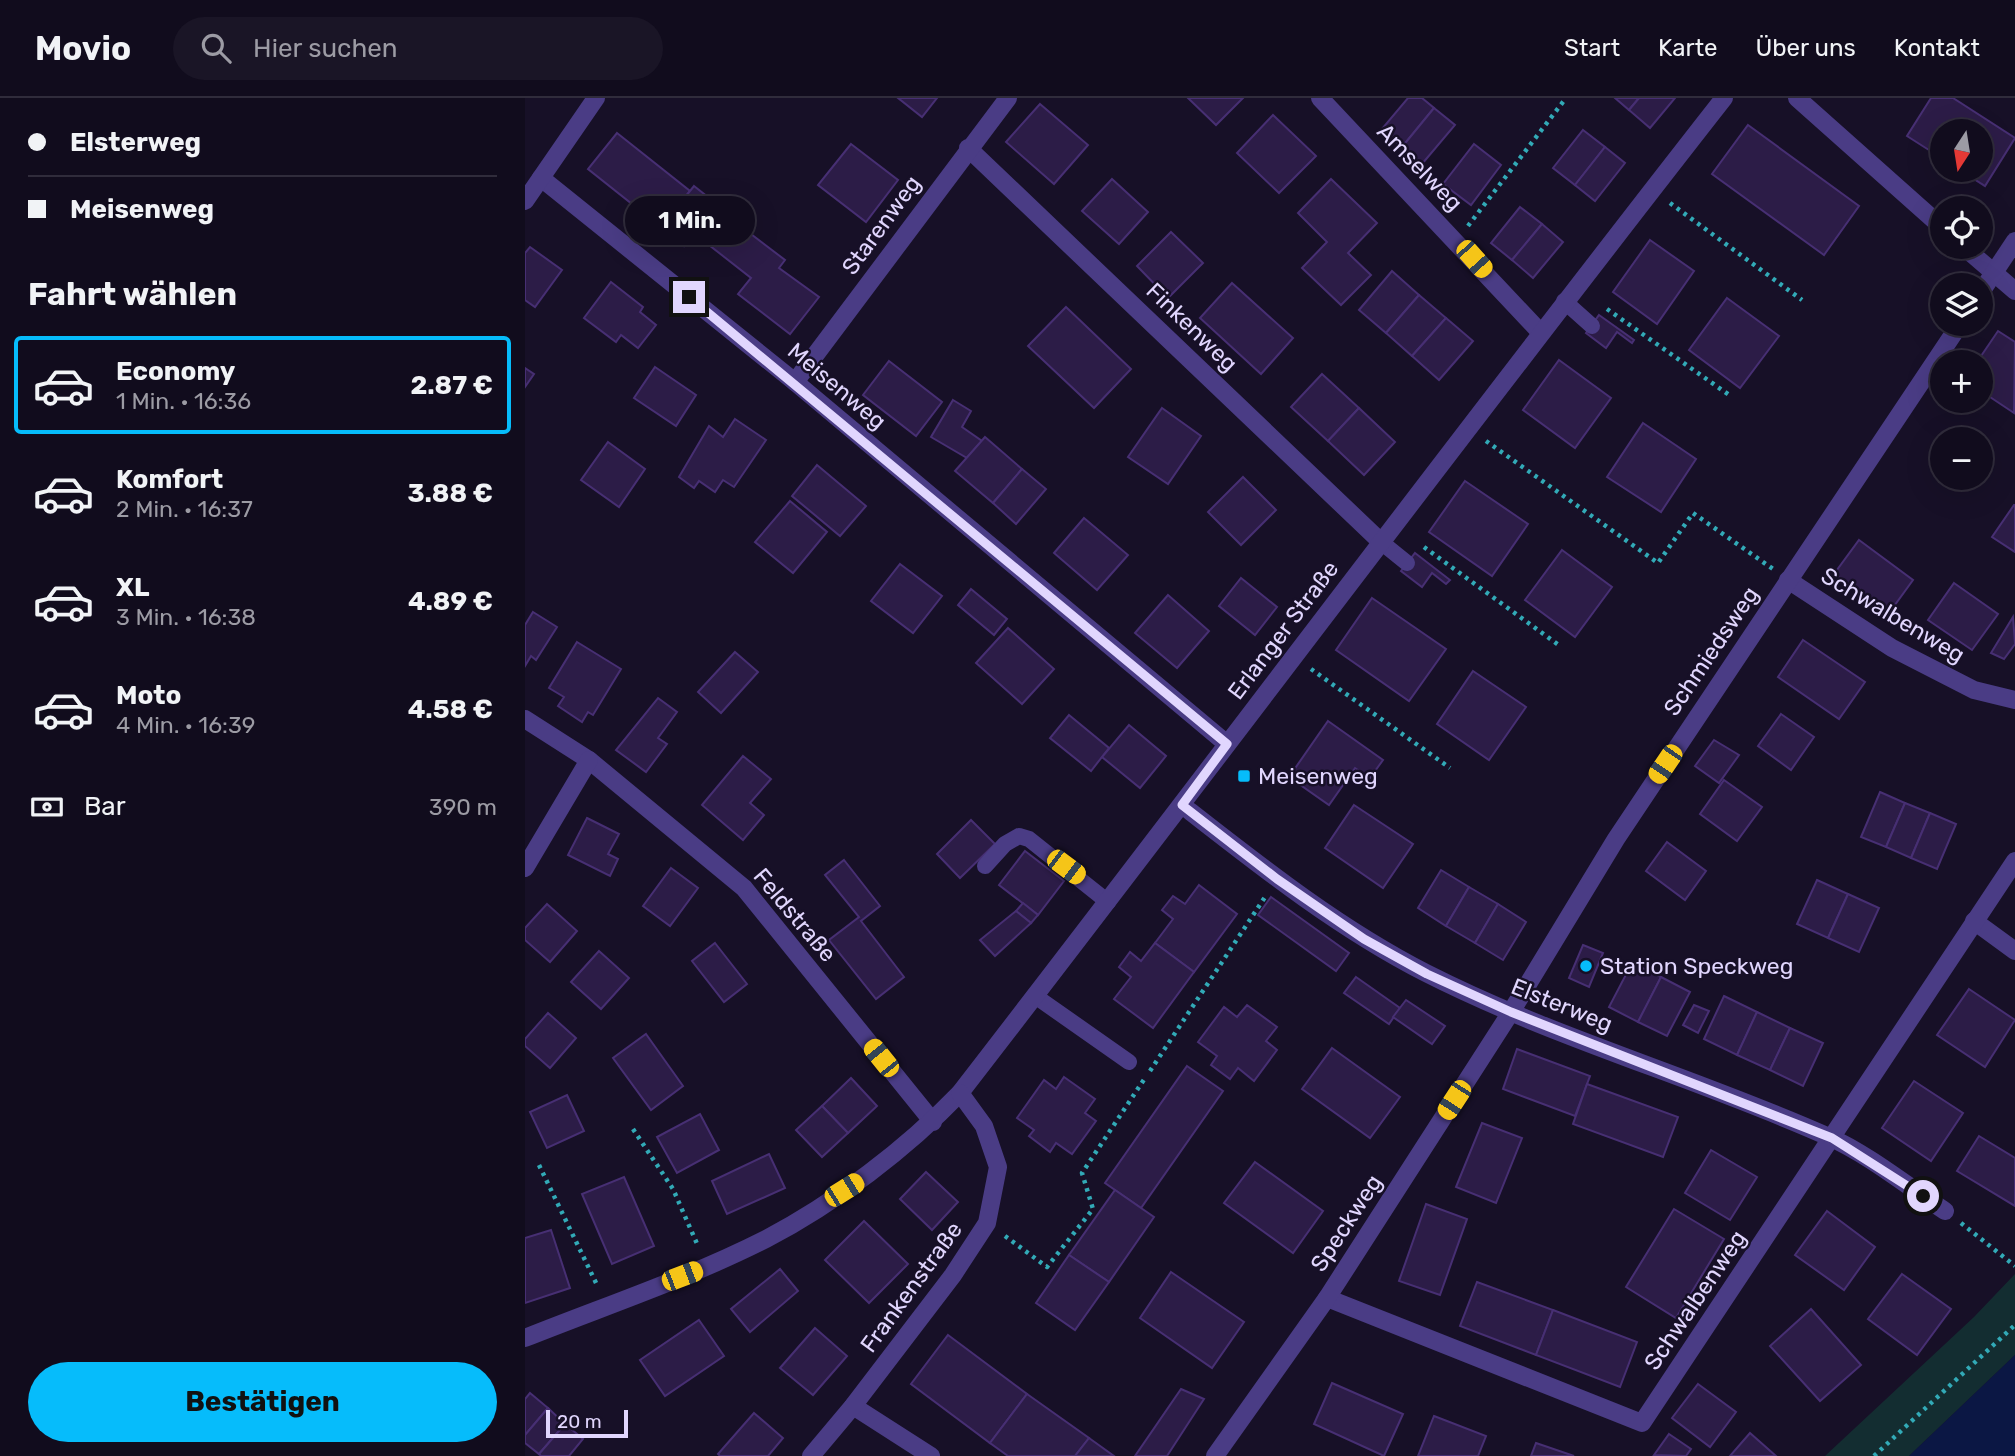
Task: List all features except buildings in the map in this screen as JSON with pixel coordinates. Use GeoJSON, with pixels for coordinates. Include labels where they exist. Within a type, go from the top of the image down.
{"type":"FeatureCollection","features":[{"type":"Feature","properties":{"kind":"street"},"geometry":{"type":"LineString","coordinates":[[525,201],[596,98]]}},
{"type":"Feature","properties":{"kind":"street","name":"Starenweg"},"geometry":{"type":"LineString","coordinates":[[796,382],[968,148],[1008,98]]}},
{"type":"Feature","properties":{"kind":"street","name":"Amselweg"},"geometry":{"type":"LineString","coordinates":[[1320,98],[1540,332]]}},
{"type":"Feature","properties":{"kind":"street","name":"Erlanger Straße"},"geometry":{"type":"LineString","coordinates":[[525,1338],[707,1266],[768,1238],[863,1178],[933,1122],[960,1093],[1108,902],[1540,332],[1724,98]]}},
{"type":"Feature","properties":{"kind":"street"},"geometry":{"type":"LineString","coordinates":[[1797,98],[1930,216]]}},
{"type":"Feature","properties":{"kind":"street","name":"Finkenweg"},"geometry":{"type":"LineString","coordinates":[[968,148],[1381,542]]}},
{"type":"Feature","properties":{"kind":"street","name":"Meisenweg"},"geometry":{"type":"LineString","coordinates":[[541,177],[796,382],[1227,744]]}},
{"type":"Feature","properties":{"kind":"street"},"geometry":{"type":"LineString","coordinates":[[1994,273],[2015,241]]}},
{"type":"Feature","properties":{"kind":"street"},"geometry":{"type":"LineString","coordinates":[[1978,259],[2015,291]]}},
{"type":"Feature","properties":{"kind":"street","name":"Schmiedsweg"},"geometry":{"type":"LineString","coordinates":[[1511,1012],[1616,839],[1952,336]]}},
{"type":"Feature","properties":{"kind":"street","name":"Schwalbenweg"},"geometry":{"type":"LineString","coordinates":[[1788,580],[1892,648],[1974,690],[2015,700]]}},
{"type":"Feature","properties":{"kind":"street","name":"Feldstraße"},"geometry":{"type":"LineString","coordinates":[[525,719],[589,760],[744,888],[933,1122]]}},
{"type":"Feature","properties":{"kind":"street"},"geometry":{"type":"LineString","coordinates":[[525,868],[589,760]]}},
{"type":"Feature","properties":{"kind":"street","name":"Elsterweg"},"geometry":{"type":"LineString","coordinates":[[1182,805],[1277,879],[1364,939],[1427,974],[1511,1012],[1832,1138],[1945,1211]]}},
{"type":"Feature","properties":{"kind":"street","name":"Schwalbenweg"},"geometry":{"type":"LineString","coordinates":[[1327,1298],[1642,1423],[2015,860]]}},
{"type":"Feature","properties":{"kind":"street"},"geometry":{"type":"LineString","coordinates":[[1975,921],[2015,951]]}},
{"type":"Feature","properties":{"kind":"street","name":"Speckweg"},"geometry":{"type":"LineString","coordinates":[[1215,1456],[1327,1298],[1511,1012]]}},
{"type":"Feature","properties":{"kind":"street","name":"Frankenstraße"},"geometry":{"type":"LineString","coordinates":[[811,1456],[853,1406],[953,1275],[987,1223],[998,1167],[984,1126],[960,1093]]}},
{"type":"Feature","properties":{"kind":"street"},"geometry":{"type":"LineString","coordinates":[[853,1406],[931,1456]]}},
{"type":"Feature","properties":{"kind":"lane"},"geometry":{"type":"LineString","coordinates":[[1564,301],[1592,326]]}},
{"type":"Feature","properties":{"kind":"lane"},"geometry":{"type":"LineString","coordinates":[[1381,542],[1407,563]]}},
{"type":"Feature","properties":{"kind":"lane"},"geometry":{"type":"LineString","coordinates":[[985,866],[1005,844],[1019,836],[1029,839],[1108,902]]}},
{"type":"Feature","properties":{"kind":"lane"},"geometry":{"type":"LineString","coordinates":[[1035,996],[1129,1062]]}},
{"type":"Feature","properties":{"kind":"path"},"geometry":{"type":"LineString","coordinates":[[1457,241],[1566,98]]}},
{"type":"Feature","properties":{"kind":"path"},"geometry":{"type":"LineString","coordinates":[[1652,189],[1802,300]]}},
{"type":"Feature","properties":{"kind":"path"},"geometry":{"type":"LineString","coordinates":[[1576,286],[1732,397]]}},
{"type":"Feature","properties":{"kind":"path"},"geometry":{"type":"LineString","coordinates":[[1468,428],[1658,563],[1693,513],[1788,580]]}},
{"type":"Feature","properties":{"kind":"path"},"geometry":{"type":"LineString","coordinates":[[1394,525],[1560,646]]}},
{"type":"Feature","properties":{"kind":"path"},"geometry":{"type":"LineString","coordinates":[[1294,656],[1450,768]]}},
{"type":"Feature","properties":{"kind":"path"},"geometry":{"type":"LineString","coordinates":[[987,1223],[1047,1267],[1093,1209],[1082,1174],[1277,879]]}},
{"type":"Feature","properties":{"kind":"path"},"geometry":{"type":"LineString","coordinates":[[633,1129],[673,1189],[707,1266]]}},
{"type":"Feature","properties":{"kind":"path"},"geometry":{"type":"LineString","coordinates":[[539,1165],[608,1305]]}},
{"type":"Feature","properties":{"kind":"path"},"geometry":{"type":"LineString","coordinates":[[1945,1211],[2015,1266]]}},
{"type":"Feature","properties":{"kind":"path"},"geometry":{"type":"LineString","coordinates":[[1874,1456],[2015,1325]]}},
{"type":"Feature","properties":{"kind":"green space"},"geometry":{"type":"Polygon","coordinates":[[[2015,1274],[2015,1355],[1909,1456],[1825,1456],[1974,1317],[2015,1274]]]}},
{"type":"Feature","properties":{"kind":"water"},"geometry":{"type":"Polygon","coordinates":[[[2015,1355],[2015,1456],[1909,1456],[2015,1355]]]}},
{"type":"Feature","properties":{"kind":"place","name":"Meisenweg"},"geometry":{"type":"Point","coordinates":[1244,776]}},
{"type":"Feature","properties":{"kind":"place","name":"Station Speckweg"},"geometry":{"type":"Point","coordinates":[1586,966]}},
{"type":"Feature","properties":{"kind":"route"},"geometry":{"type":"LineString","coordinates":[[689,297],[796,382],[1227,744],[1182,805],[1277,879],[1364,939],[1427,974],[1511,1012],[1832,1138],[1923,1196]]}}]}
